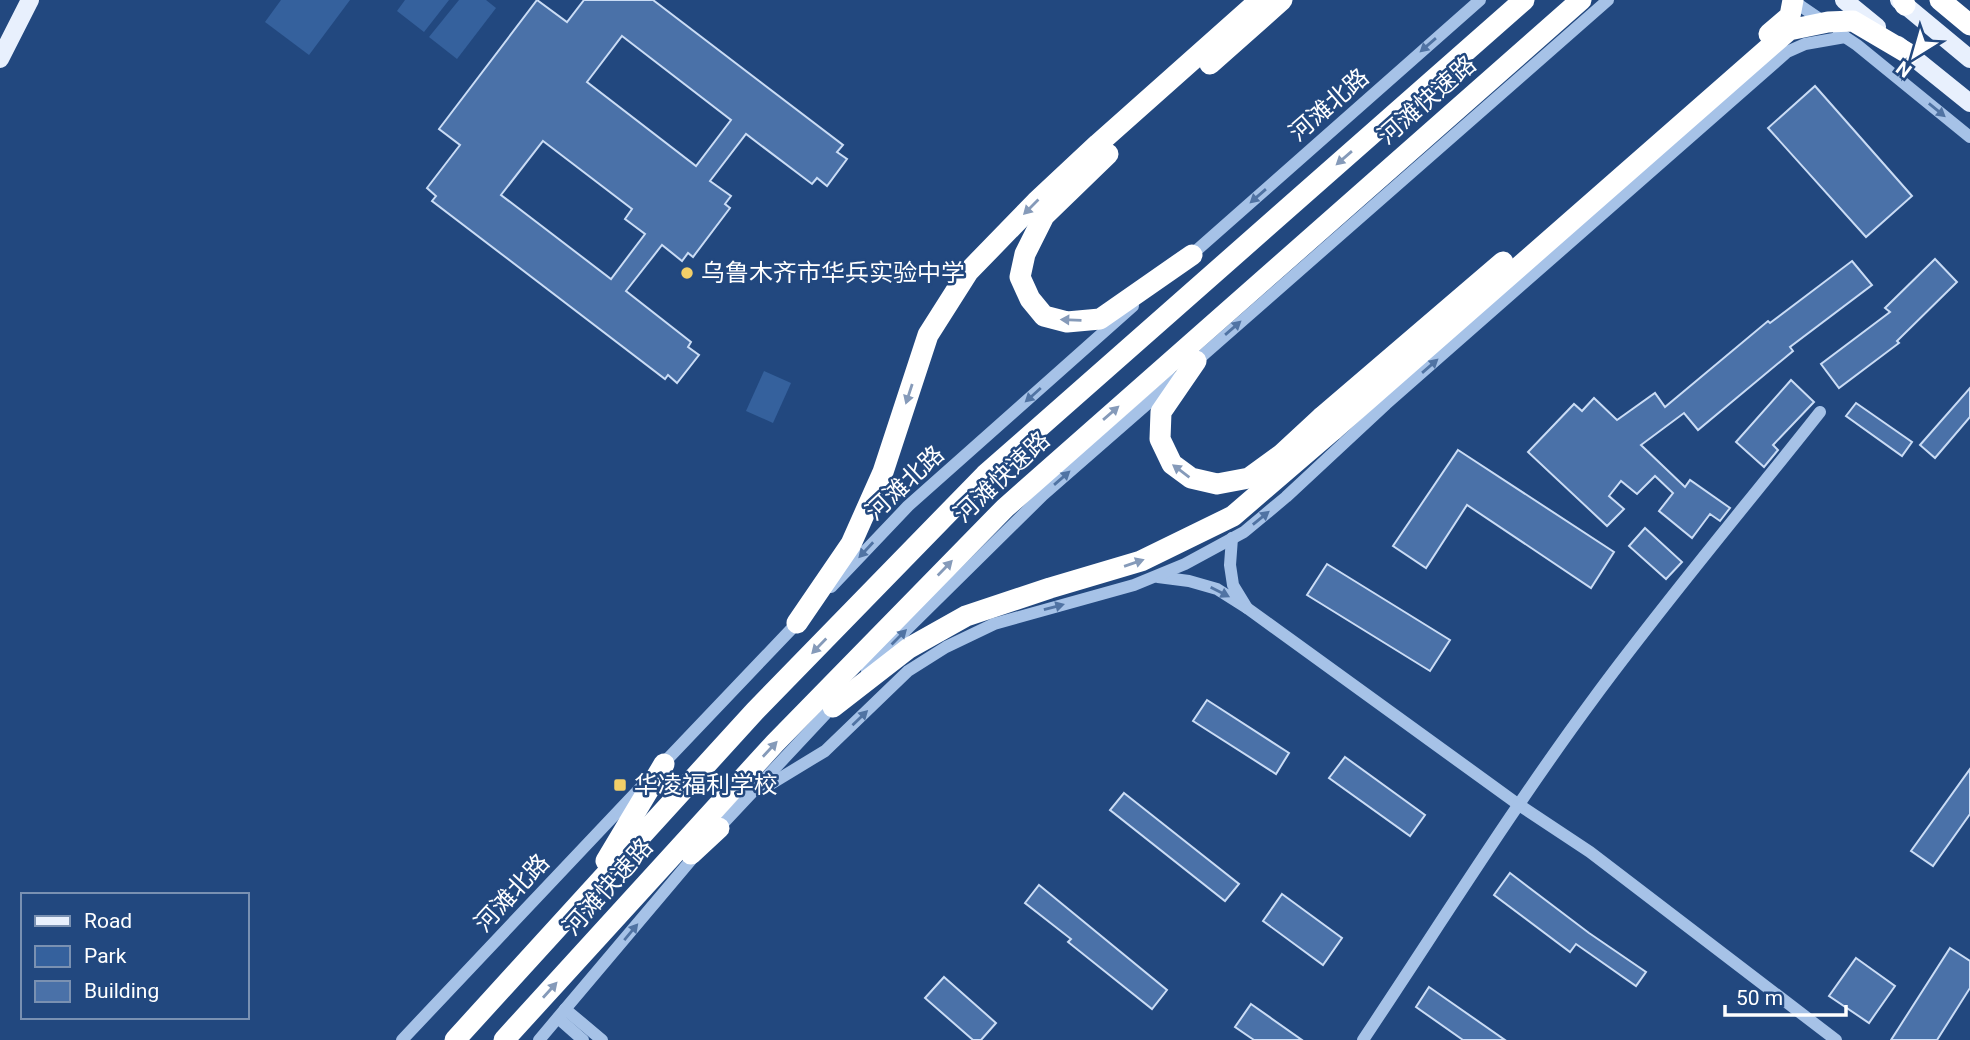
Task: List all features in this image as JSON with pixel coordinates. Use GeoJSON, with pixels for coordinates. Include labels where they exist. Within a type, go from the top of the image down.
{"type":"FeatureCollection","features":[{"type":"Feature","properties":{"kind":"highway"},"geometry":{"type":"LineString","coordinates":[[1192,255],[1100,319],[1066,323],[1044,316],[1030,299],[1020,277],[1025,254],[1044,216],[1100,152],[1260,0]]}},
{"type":"Feature","properties":{"kind":"highway"},"geometry":{"type":"LineString","coordinates":[[797,623],[851,544],[883,472],[928,335],[968,272],[1036,201],[1100,152],[1282,0]]}},
{"type":"Feature","properties":{"kind":"highway","name":"河滩快速路"},"geometry":{"type":"LineString","coordinates":[[455,1040],[755,711],[985,475],[1524,0]]}},
{"type":"Feature","properties":{"kind":"highway","name":"河滩快速路"},"geometry":{"type":"LineString","coordinates":[[504,1040],[775,743],[1004,508],[1581,0]]}},
{"type":"Feature","properties":{"kind":"highway"},"geometry":{"type":"LineString","coordinates":[[833,707],[909,648],[966,616],[1141,561],[1233,516],[1327,424],[1790,16],[1793,0]]}},
{"type":"Feature","properties":{"kind":"highway"},"geometry":{"type":"LineString","coordinates":[[1940,0],[1970,25]]}},
{"type":"Feature","properties":{"kind":"highway"},"geometry":{"type":"LineString","coordinates":[[1196,361],[1161,412],[1160,439],[1172,464],[1191,478],[1217,484],[1249,478],[1327,424],[1789,30],[1828,22],[1853,21],[1909,54]]}},
{"type":"Feature","properties":{"kind":"highway"},"geometry":{"type":"LineString","coordinates":[[584,898],[664,764]]}},
{"type":"Feature","properties":{"kind":"highway"},"geometry":{"type":"LineString","coordinates":[[579,958],[719,828]]}},
{"type":"Feature","properties":{"kind":"main road"},"geometry":{"type":"LineString","coordinates":[[0,60],[30,0]]}},
{"type":"Feature","properties":{"kind":"main road"},"geometry":{"type":"LineString","coordinates":[[1844,0],[1970,103]]}},
{"type":"Feature","properties":{"kind":"main road"},"geometry":{"type":"LineString","coordinates":[[1903,2],[1970,59]]}},
{"type":"Feature","properties":{"kind":"street","name":"河滩北路"},"geometry":{"type":"LineString","coordinates":[[402,1040],[908,506],[1479,0]]}},
{"type":"Feature","properties":{"kind":"street"},"geometry":{"type":"LineString","coordinates":[[539,1040],[719,828],[897,639],[1043,495],[1608,0]]}},
{"type":"Feature","properties":{"kind":"street"},"geometry":{"type":"LineString","coordinates":[[1793,0],[1845,37],[1970,137]]}},
{"type":"Feature","properties":{"kind":"street"},"geometry":{"type":"LineString","coordinates":[[745,800],[825,751],[908,671],[946,647],[994,624],[1155,577],[1244,532],[1296,489],[1386,404],[1787,52],[1805,44],[1845,37]]}},
{"type":"Feature","properties":{"kind":"street"},"geometry":{"type":"LineString","coordinates":[[1363,1040],[1593,699],[1691,570],[1820,412]]}},
{"type":"Feature","properties":{"kind":"street"},"geometry":{"type":"LineString","coordinates":[[1231,538],[1230,565],[1233,585],[1247,607]]}},
{"type":"Feature","properties":{"kind":"street"},"geometry":{"type":"LineString","coordinates":[[1155,577],[1189,580],[1217,589],[1247,607],[1519,805],[1590,852],[1836,1040]]}},
{"type":"Feature","properties":{"kind":"street"},"geometry":{"type":"LineString","coordinates":[[562,1014],[583,1040]]}},
{"type":"Feature","properties":{"kind":"street"},"geometry":{"type":"LineString","coordinates":[[562,1014],[603,1040]]}},
{"type":"Feature","properties":{"kind":"green space"},"geometry":{"type":"Polygon","coordinates":[[[281,0],[350,0],[309,55],[265,22],[281,0]]]}},
{"type":"Feature","properties":{"kind":"green space"},"geometry":{"type":"Polygon","coordinates":[[[405,0],[449,0],[424,32],[397,11],[405,0]]]}},
{"type":"Feature","properties":{"kind":"green space"},"geometry":{"type":"Polygon","coordinates":[[[459,0],[486,0],[496,8],[457,59],[429,37],[459,0]]]}},
{"type":"Feature","properties":{"kind":"green space"},"geometry":{"type":"Polygon","coordinates":[[[764,371],[791,383],[773,423],[746,411],[764,371]]]}},
{"type":"Feature","properties":{"kind":"building"},"geometry":{"type":"Polygon","coordinates":[[[537,0],[567,22],[584,0],[653,0],[843,145],[837,152],[847,159],[827,186],[817,178],[812,184],[746,134],[710,181],[731,196],[725,204],[730,208],[693,257],[688,253],[682,261],[662,245],[626,291],[691,342],[688,347],[699,355],[677,383],[668,375],[665,379],[432,201],[436,196],[427,188],[460,145],[439,129],[537,0]],[[622,36],[587,82],[696,166],[731,120],[622,36]],[[543,141],[501,195],[611,279],[645,234],[625,219],[632,209],[543,141]]]}},
{"type":"Feature","properties":{"kind":"building"},"geometry":{"type":"Polygon","coordinates":[[[1815,86],[1912,196],[1866,237],[1768,128],[1815,86]]]}},
{"type":"Feature","properties":{"kind":"building"},"geometry":{"type":"Polygon","coordinates":[[[1935,259],[1957,282],[1897,341],[1899,343],[1839,388],[1821,364],[1890,312],[1885,308],[1935,259]]]}},
{"type":"Feature","properties":{"kind":"building"},"geometry":{"type":"Polygon","coordinates":[[[1852,261],[1872,285],[1790,347],[1793,351],[1698,430],[1684,413],[1641,445],[1685,487],[1690,480],[1730,508],[1720,521],[1710,514],[1692,538],[1659,511],[1673,493],[1655,476],[1637,494],[1621,481],[1609,496],[1624,509],[1607,526],[1528,452],[1574,404],[1582,411],[1594,398],[1617,420],[1655,393],[1665,407],[1768,321],[1770,323],[1852,261]]]}},
{"type":"Feature","properties":{"kind":"building"},"geometry":{"type":"Polygon","coordinates":[[[1791,380],[1814,402],[1773,445],[1778,450],[1764,467],[1736,442],[1791,380]]]}},
{"type":"Feature","properties":{"kind":"building"},"geometry":{"type":"Polygon","coordinates":[[[1970,388],[1970,417],[1935,458],[1920,445],[1970,388]]]}},
{"type":"Feature","properties":{"kind":"building"},"geometry":{"type":"Polygon","coordinates":[[[1856,403],[1912,442],[1902,456],[1846,416],[1856,403]]]}},
{"type":"Feature","properties":{"kind":"building"},"geometry":{"type":"Polygon","coordinates":[[[1458,450],[1614,552],[1591,588],[1467,505],[1426,568],[1393,546],[1458,450]]]}},
{"type":"Feature","properties":{"kind":"building"},"geometry":{"type":"Polygon","coordinates":[[[1645,528],[1682,562],[1666,579],[1629,546],[1645,528]]]}},
{"type":"Feature","properties":{"kind":"building"},"geometry":{"type":"Polygon","coordinates":[[[1327,564],[1450,640],[1430,671],[1307,595],[1327,564]]]}},
{"type":"Feature","properties":{"kind":"building"},"geometry":{"type":"Polygon","coordinates":[[[1207,700],[1289,753],[1276,774],[1193,721],[1207,700]]]}},
{"type":"Feature","properties":{"kind":"building"},"geometry":{"type":"Polygon","coordinates":[[[1345,757],[1425,815],[1410,836],[1329,778],[1345,757]]]}},
{"type":"Feature","properties":{"kind":"building"},"geometry":{"type":"Polygon","coordinates":[[[1970,769],[1970,814],[1933,866],[1911,851],[1970,769]]]}},
{"type":"Feature","properties":{"kind":"building"},"geometry":{"type":"Polygon","coordinates":[[[1124,793],[1239,884],[1225,901],[1110,810],[1124,793]]]}},
{"type":"Feature","properties":{"kind":"building"},"geometry":{"type":"Polygon","coordinates":[[[1510,873],[1646,972],[1636,986],[1576,944],[1570,952],[1494,895],[1510,873]]]}},
{"type":"Feature","properties":{"kind":"building"},"geometry":{"type":"Polygon","coordinates":[[[1039,885],[1167,990],[1152,1009],[1068,942],[1071,939],[1025,903],[1039,885]]]}},
{"type":"Feature","properties":{"kind":"building"},"geometry":{"type":"Polygon","coordinates":[[[1282,894],[1342,938],[1323,965],[1263,921],[1282,894]]]}},
{"type":"Feature","properties":{"kind":"building"},"geometry":{"type":"Polygon","coordinates":[[[1950,948],[1970,961],[1970,988],[1937,1040],[1891,1040],[1950,948]]]}},
{"type":"Feature","properties":{"kind":"building"},"geometry":{"type":"Polygon","coordinates":[[[1856,958],[1895,986],[1869,1023],[1829,996],[1856,958]]]}},
{"type":"Feature","properties":{"kind":"building"},"geometry":{"type":"Polygon","coordinates":[[[944,977],[996,1023],[981,1040],[973,1040],[925,998],[944,977]]]}},
{"type":"Feature","properties":{"kind":"building"},"geometry":{"type":"Polygon","coordinates":[[[1429,987],[1505,1040],[1463,1040],[1416,1007],[1429,987]]]}},
{"type":"Feature","properties":{"kind":"building"},"geometry":{"type":"Polygon","coordinates":[[[1251,1004],[1302,1040],[1254,1040],[1235,1027],[1251,1004]]]}},
{"type":"Feature","properties":{"kind":"place","name":"乌鲁木齐市华兵实验中学"},"geometry":{"type":"Point","coordinates":[687,273]}},
{"type":"Feature","properties":{"kind":"place","name":"华凌福利学校"},"geometry":{"type":"Point","coordinates":[620,785]}}]}
